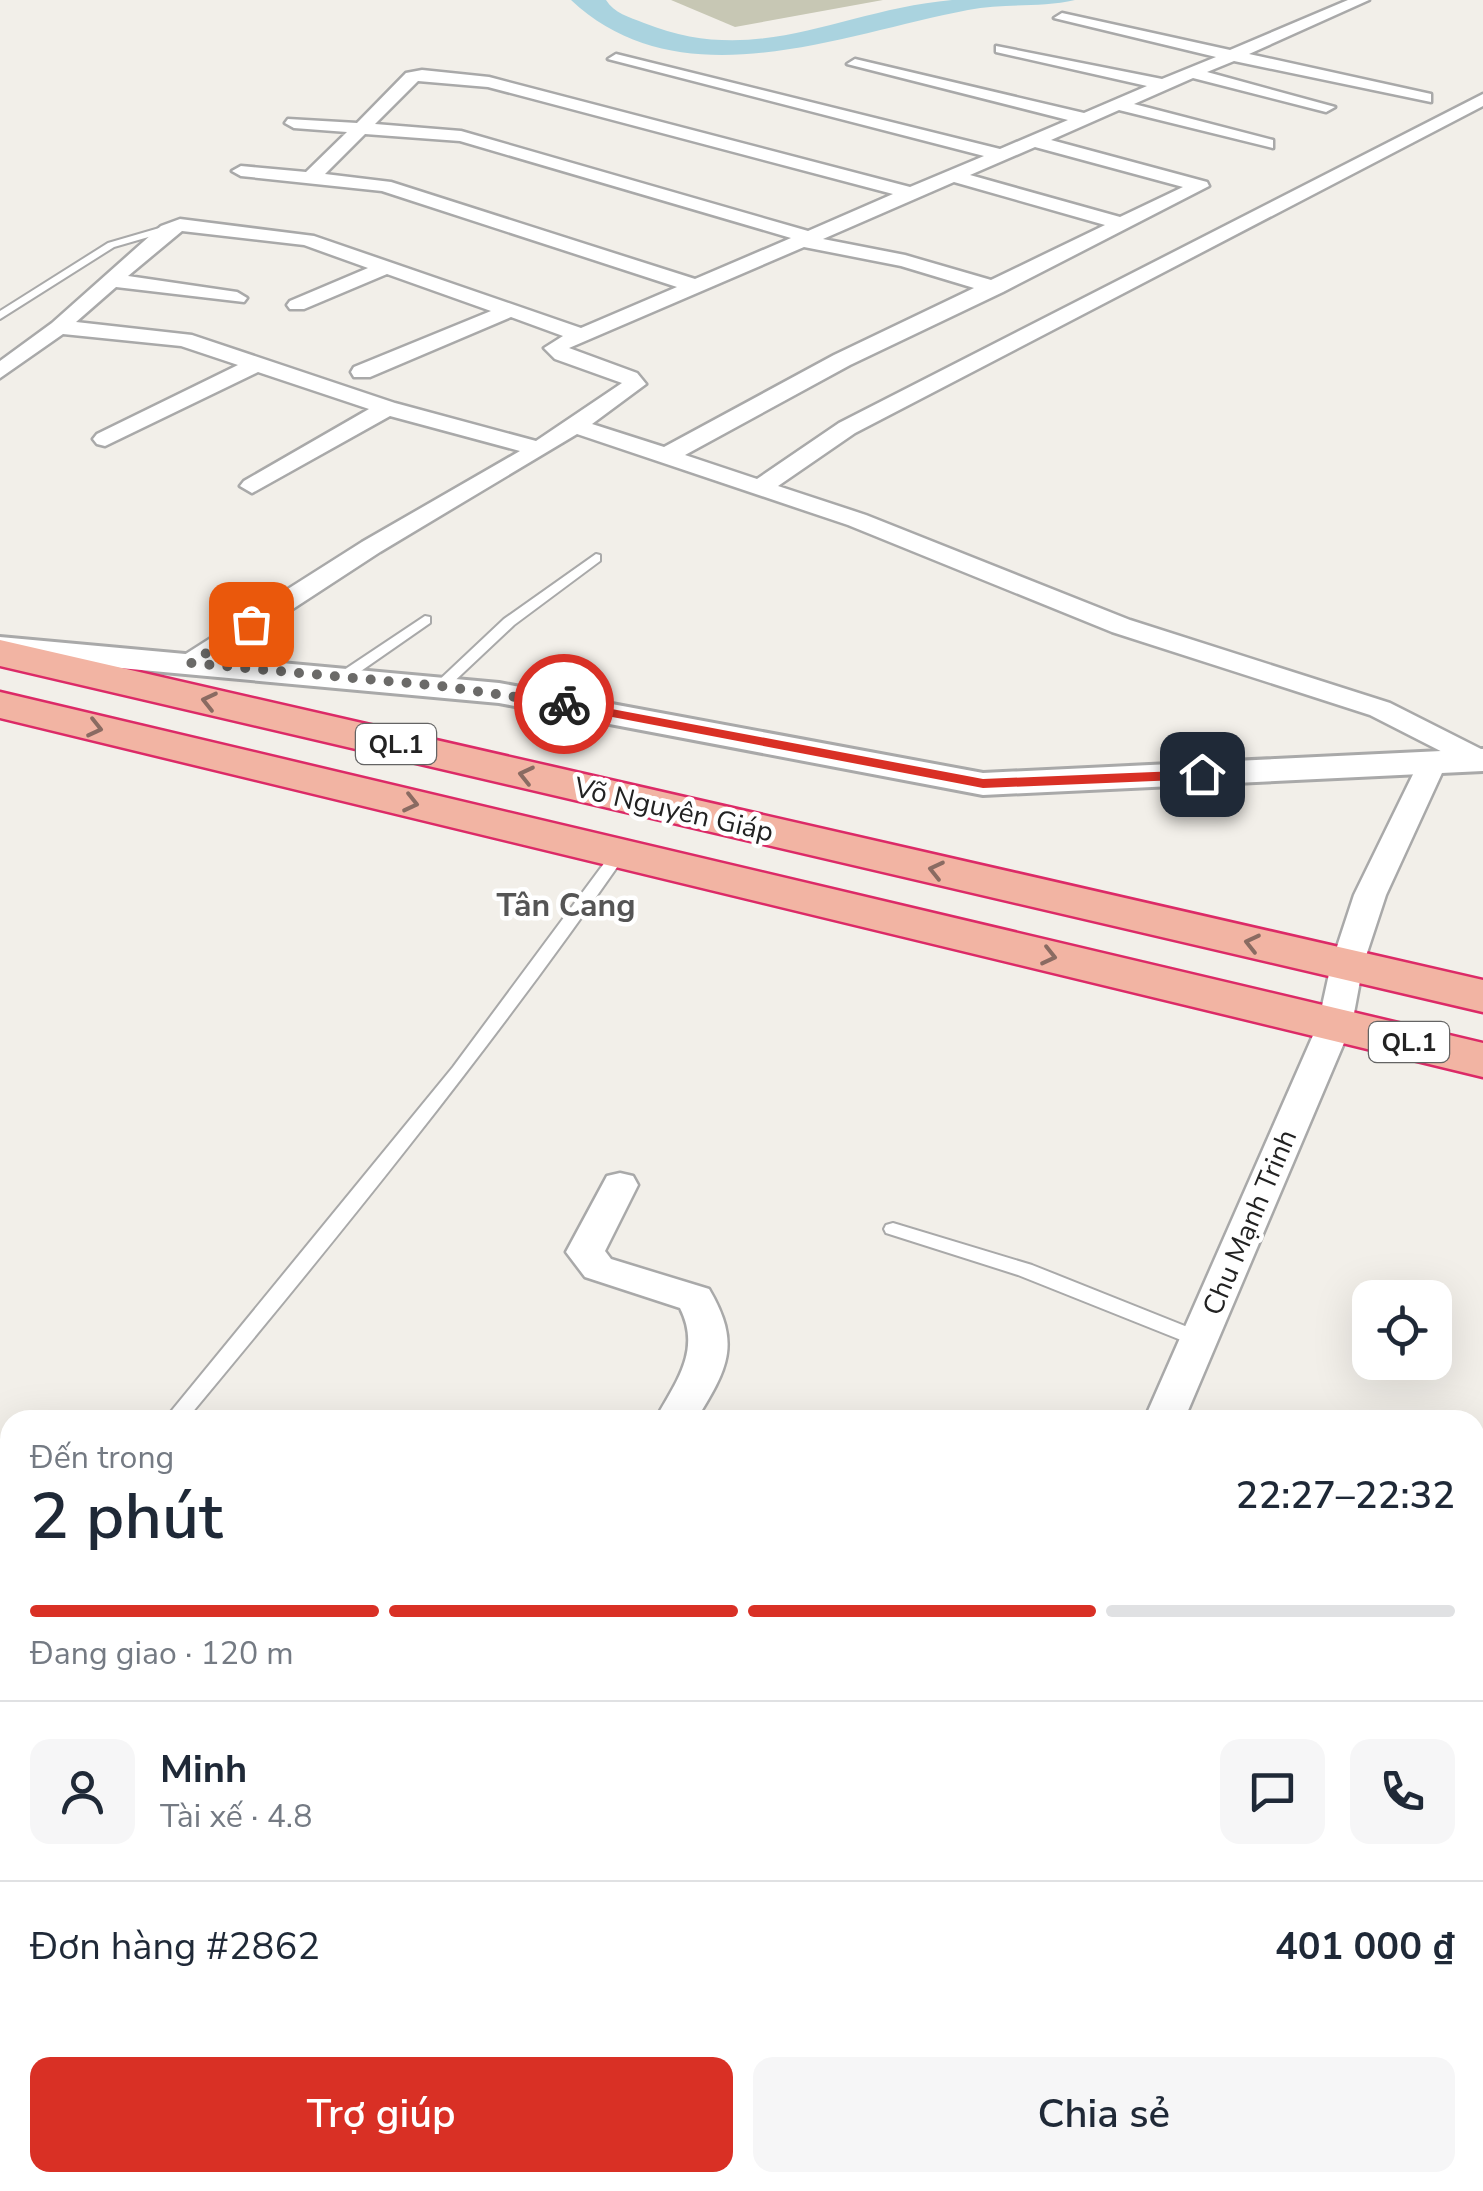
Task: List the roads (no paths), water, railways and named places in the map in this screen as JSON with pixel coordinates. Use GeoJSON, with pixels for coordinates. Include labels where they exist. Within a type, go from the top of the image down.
{"type":"FeatureCollection","features":[{"type":"Feature","properties":{"kind":"highway","name":"Võ Nguyên Giáp"},"geometry":{"type":"LineString","coordinates":[[0,650],[1348,965]]}},
{"type":"Feature","properties":{"kind":"highway","name":"Võ Nguyên Giáp"},"geometry":{"type":"LineString","coordinates":[[0,705],[1335,1024]]}},
{"type":"Feature","properties":{"kind":"highway","name":"QL.1"},"geometry":{"type":"LineString","coordinates":[[1348,965],[1483,996]]}},
{"type":"Feature","properties":{"kind":"highway","name":"QL.1"},"geometry":{"type":"LineString","coordinates":[[1335,1024],[1483,1060]]}},
{"type":"Feature","properties":{"kind":"street"},"geometry":{"type":"LineString","coordinates":[[191,663],[371,547],[540,450],[635,384],[556,348],[1361,0]]}},
{"type":"Feature","properties":{"kind":"street"},"geometry":{"type":"LineString","coordinates":[[1062,18],[1425,98]]}},
{"type":"Feature","properties":{"kind":"street"},"geometry":{"type":"LineString","coordinates":[[1002,49],[1165,85]]}},
{"type":"Feature","properties":{"kind":"street"},"geometry":{"type":"LineString","coordinates":[[616,59],[1003,155]]}},
{"type":"Feature","properties":{"kind":"street"},"geometry":{"type":"LineString","coordinates":[[855,64],[1087,118]]}},
{"type":"Feature","properties":{"kind":"street"},"geometry":{"type":"LineString","coordinates":[[1191,73],[1326,107]]}},
{"type":"Feature","properties":{"kind":"street"},"geometry":{"type":"LineString","coordinates":[[312,178],[415,75],[489,82],[912,194]]}},
{"type":"Feature","properties":{"kind":"street"},"geometry":{"type":"LineString","coordinates":[[680,98],[717,84]]}},
{"type":"Feature","properties":{"kind":"street"},"geometry":{"type":"LineString","coordinates":[[762,486],[847,428],[1483,99]]}},
{"type":"Feature","properties":{"kind":"street"},"geometry":{"type":"LineString","coordinates":[[625,118],[662,104]]}},
{"type":"Feature","properties":{"kind":"street"},"geometry":{"type":"LineString","coordinates":[[1118,105],[1267,144]]}},
{"type":"Feature","properties":{"kind":"street"},"geometry":{"type":"LineString","coordinates":[[294,123],[461,136],[808,240],[996,288]]}},
{"type":"Feature","properties":{"kind":"street"},"geometry":{"type":"LineString","coordinates":[[667,455],[842,360],[1200,186],[1035,141]]}},
{"type":"Feature","properties":{"kind":"street"},"geometry":{"type":"LineString","coordinates":[[241,171],[359,181],[404,192],[695,286]]}},
{"type":"Feature","properties":{"kind":"street"},"geometry":{"type":"LineString","coordinates":[[955,176],[1123,224]]}},
{"type":"Feature","properties":{"kind":"street"},"geometry":{"type":"LineString","coordinates":[[0,371],[59,327],[168,230],[180,225],[202,224],[307,240],[582,335]]}},
{"type":"Feature","properties":{"kind":"street"},"geometry":{"type":"LineString","coordinates":[[297,305],[383,269]]}},
{"type":"Feature","properties":{"kind":"street"},"geometry":{"type":"LineString","coordinates":[[112,280],[237,298]]}},
{"type":"Feature","properties":{"kind":"street"},"geometry":{"type":"LineString","coordinates":[[362,372],[508,311]]}},
{"type":"Feature","properties":{"kind":"street"},"geometry":{"type":"LineString","coordinates":[[59,327],[184,340],[386,408],[540,450]]}},
{"type":"Feature","properties":{"kind":"street"},"geometry":{"type":"LineString","coordinates":[[105,439],[258,364]]}},
{"type":"Feature","properties":{"kind":"street"},"geometry":{"type":"LineString","coordinates":[[252,486],[386,408]]}},
{"type":"Feature","properties":{"kind":"street"},"geometry":{"type":"LineString","coordinates":[[577,426],[762,486],[1121,626],[1380,709],[1480,760]]}},
{"type":"Feature","properties":{"kind":"street"},"geometry":{"type":"LineString","coordinates":[[0,650],[441,686],[569,704],[983,784],[1480,760]]}},
{"type":"Feature","properties":{"kind":"street","name":"Chu Mạnh Trinh"},"geometry":{"type":"LineString","coordinates":[[1168,1410],[1335,1024],[1370,895],[1434,762]]}},
{"type":"Feature","properties":{"kind":"street"},"geometry":{"type":"LineString","coordinates":[[620,1184],[585,1252],[598,1268],[695,1299],[708,1320],[711,1345],[706,1368],[681,1410]]}},
{"type":"Feature","properties":{"kind":"lane"},"geometry":{"type":"LineString","coordinates":[[0,316],[111,245],[180,225]]}},
{"type":"Feature","properties":{"kind":"lane"},"geometry":{"type":"LineString","coordinates":[[441,686],[500,629],[596,558]]}},
{"type":"Feature","properties":{"kind":"lane"},"geometry":{"type":"LineString","coordinates":[[343,677],[425,620]]}},
{"type":"Feature","properties":{"kind":"lane"},"geometry":{"type":"LineString","coordinates":[[182,1410],[341,1222],[525,988],[619,853]]}},
{"type":"Feature","properties":{"kind":"lane"},"geometry":{"type":"LineString","coordinates":[[893,1229],[1025,1270],[1198,1339]]}},
{"type":"Feature","properties":{"kind":"water"},"geometry":{"type":"Polygon","coordinates":[[[571,0],[606,0],[618,11],[644,23],[686,36],[725,40],[799,33],[952,0],[1075,0],[981,8],[816,45],[711,55],[662,48],[614,31],[571,0]]]}},
{"type":"Feature","properties":{"kind":"district","name":"Tân Cang"},"geometry":{"type":"Point","coordinates":[566,905]}}]}
